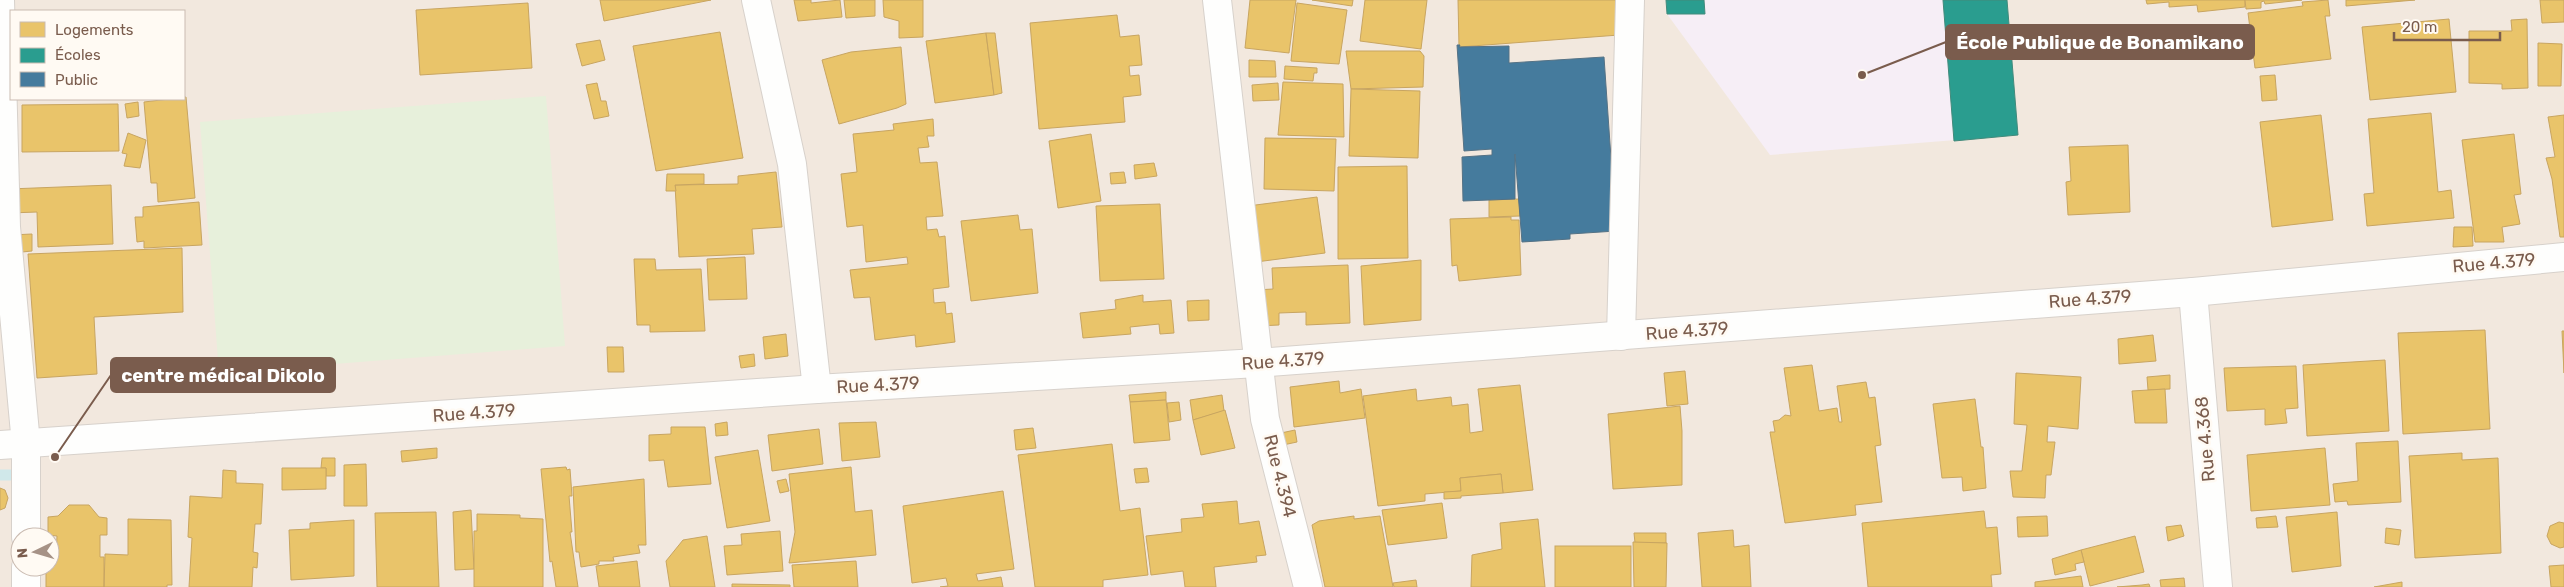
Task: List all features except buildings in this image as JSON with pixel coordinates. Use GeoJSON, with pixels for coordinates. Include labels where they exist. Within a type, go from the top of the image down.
{"type":"FeatureCollection","features":[{"type":"Feature","properties":{"kind":"street"},"geometry":{"type":"LineString","coordinates":[[0,0],[13,444],[25,527]]}},
{"type":"Feature","properties":{"kind":"street"},"geometry":{"type":"LineString","coordinates":[[756,0],[792,164],[817,389]]}},
{"type":"Feature","properties":{"kind":"street","name":"Rue 4.394"},"geometry":{"type":"LineString","coordinates":[[1217,0],[1257,363],[1265,419],[1308,587]]}},
{"type":"Feature","properties":{"kind":"street"},"geometry":{"type":"LineString","coordinates":[[1621,336],[1630,0]]}},
{"type":"Feature","properties":{"kind":"street","name":"Rue 4.379"},"geometry":{"type":"LineString","coordinates":[[13,444],[817,389],[1257,363],[2193,292],[2564,257]]}},
{"type":"Feature","properties":{"kind":"street","name":"Rue 4.368"},"geometry":{"type":"LineString","coordinates":[[2193,292],[2218,587]]}},
{"type":"Feature","properties":{"kind":"shaded area"},"geometry":{"type":"Polygon","coordinates":[[[0,0],[2564,0],[2564,587],[0,587],[0,0]]]}},
{"type":"Feature","properties":{"kind":"shaded area"},"geometry":{"type":"Polygon","coordinates":[[[1666,0],[2007,0],[2018,135],[1770,155],[1667,14],[1666,0]]]}},
{"type":"Feature","properties":{"kind":"green space"},"geometry":{"type":"Polygon","coordinates":[[[546,96],[565,346],[219,373],[200,122],[546,96]]]}},
{"type":"Feature","properties":{"kind":"waterway"},"geometry":{"type":"LineString","coordinates":[[0,475],[12,475]]}},
{"type":"Feature","properties":{"kind":"place","name":"École Publique de Bonamikano"},"geometry":{"type":"Point","coordinates":[1862,75]}},
{"type":"Feature","properties":{"kind":"place","name":"centre médical Dikolo"},"geometry":{"type":"Point","coordinates":[55,457]}}]}
